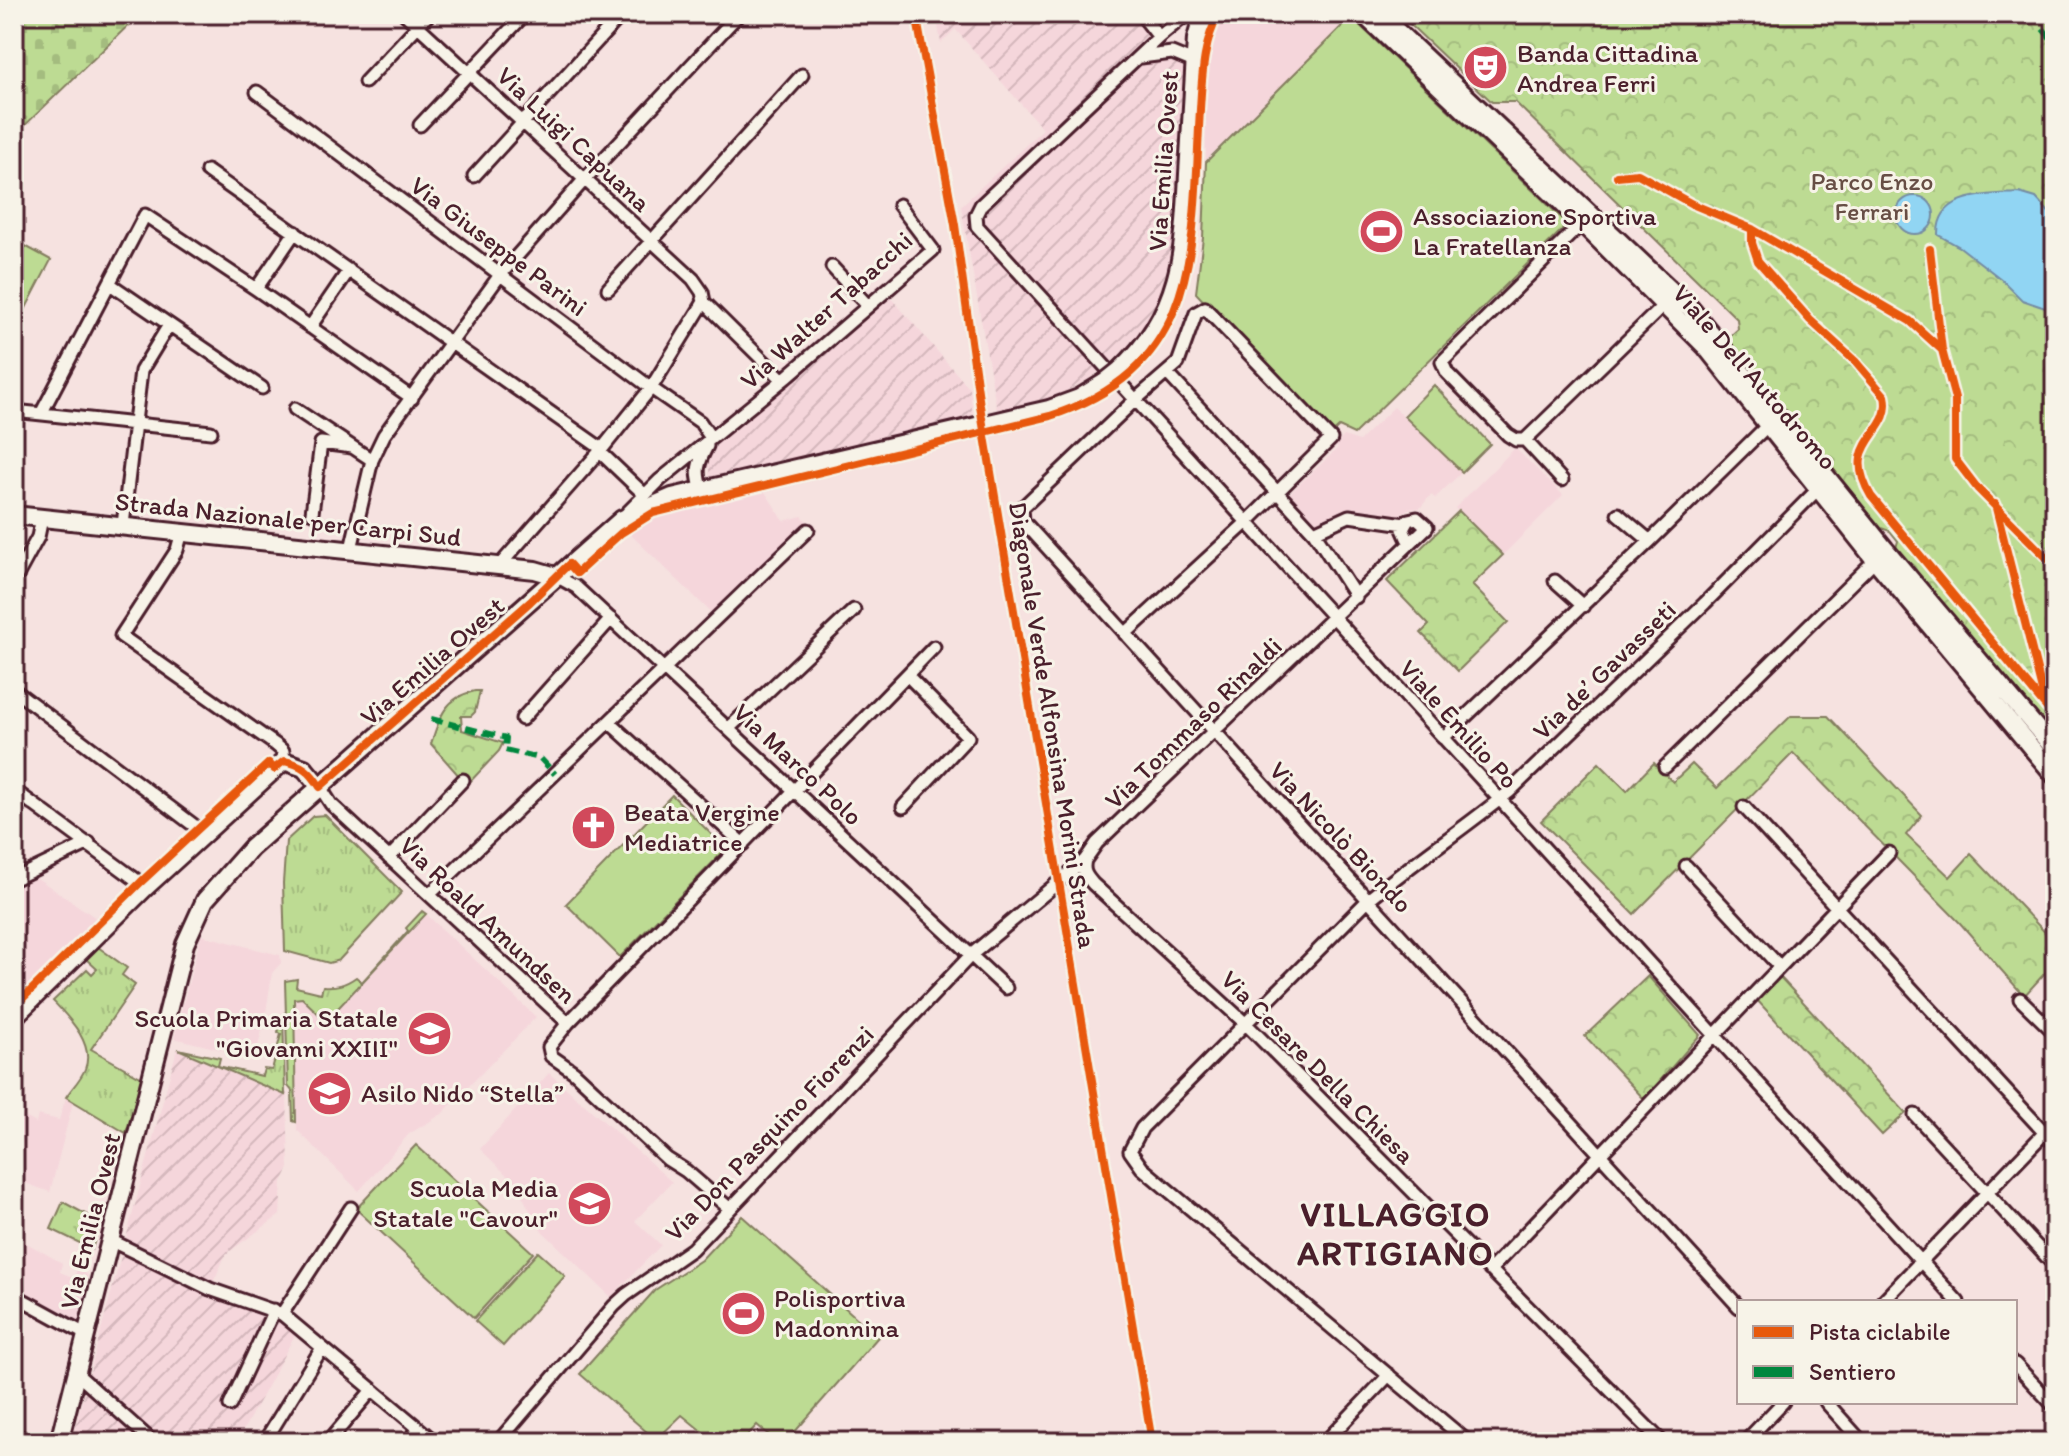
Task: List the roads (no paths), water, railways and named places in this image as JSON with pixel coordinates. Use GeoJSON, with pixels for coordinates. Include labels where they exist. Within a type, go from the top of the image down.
{"type":"FeatureCollection","features":[{"type":"Feature","properties":{"kind":"street","name":"Via Luigi Capuana"},"geometry":{"type":"LineString","coordinates":[[405,14],[693,279],[702,292],[704,302],[783,380]]}},
{"type":"Feature","properties":{"kind":"street"},"geometry":{"type":"LineString","coordinates":[[365,82],[429,14]]}},
{"type":"Feature","properties":{"kind":"street"},"geometry":{"type":"LineString","coordinates":[[420,125],[525,14]]}},
{"type":"Feature","properties":{"kind":"street"},"geometry":{"type":"LineString","coordinates":[[474,176],[622,14]]}},
{"type":"Feature","properties":{"kind":"street"},"geometry":{"type":"LineString","coordinates":[[351,549],[372,460],[384,435],[500,275],[739,14]]}},
{"type":"Feature","properties":{"kind":"street"},"geometry":{"type":"LineString","coordinates":[[1141,14],[1159,37]]}},
{"type":"Feature","properties":{"kind":"street"},"geometry":{"type":"LineString","coordinates":[[1140,57],[1187,14]]}},
{"type":"Feature","properties":{"kind":"street","name":"Via Emilia Ovest"},"geometry":{"type":"LineString","coordinates":[[59,1442],[191,927],[205,900],[224,876],[251,848],[622,519],[672,497],[1068,403],[1120,370],[1155,329],[1177,280],[1184,241],[1196,39],[1203,14]]}},
{"type":"Feature","properties":{"kind":"street","name":"Viale Dell'Autodromo"},"geometry":{"type":"LineString","coordinates":[[1363,14],[1493,129]]}},
{"type":"Feature","properties":{"kind":"street","name":"Viale Dell'Autodromo"},"geometry":{"type":"LineString","coordinates":[[1379,14],[1710,342],[2055,776]]}},
{"type":"Feature","properties":{"kind":"street"},"geometry":{"type":"LineString","coordinates":[[1140,57],[1172,53],[1194,62]]}},
{"type":"Feature","properties":{"kind":"street","name":"Viale Emilio Po"},"geometry":{"type":"LineString","coordinates":[[1140,57],[978,210],[975,221],[983,234],[1956,1300]]}},
{"type":"Feature","properties":{"kind":"street"},"geometry":{"type":"LineString","coordinates":[[608,289],[802,75]]}},
{"type":"Feature","properties":{"kind":"street","name":"Via Giuseppe Parini"},"geometry":{"type":"LineString","coordinates":[[257,92],[700,422],[711,438]]}},
{"type":"Feature","properties":{"kind":"street"},"geometry":{"type":"LineString","coordinates":[[207,171],[601,450],[645,495]]}},
{"type":"Feature","properties":{"kind":"street","name":"Viale Dell'Autodromo"},"geometry":{"type":"LineString","coordinates":[[1567,199],[1582,223],[1670,299]]}},
{"type":"Feature","properties":{"kind":"street","name":"Via Walter Tabacchi"},"geometry":{"type":"LineString","coordinates":[[622,519],[645,495],[933,250],[899,205]]}},
{"type":"Feature","properties":{"kind":"street"},"geometry":{"type":"LineString","coordinates":[[42,412],[145,215],[412,398]]}},
{"type":"Feature","properties":{"kind":"street"},"geometry":{"type":"LineString","coordinates":[[1582,223],[1442,362],[1447,373],[1508,435],[1516,440],[1525,440],[1670,299]]}},
{"type":"Feature","properties":{"kind":"street"},"geometry":{"type":"LineString","coordinates":[[256,289],[295,232]]}},
{"type":"Feature","properties":{"kind":"street"},"geometry":{"type":"LineString","coordinates":[[832,267],[868,306]]}},
{"type":"Feature","properties":{"kind":"street"},"geometry":{"type":"LineString","coordinates":[[310,327],[349,270]]}},
{"type":"Feature","properties":{"kind":"street"},"geometry":{"type":"LineString","coordinates":[[110,284],[262,388]]}},
{"type":"Feature","properties":{"kind":"street"},"geometry":{"type":"LineString","coordinates":[[499,566],[651,388],[704,302]]}},
{"type":"Feature","properties":{"kind":"street"},"geometry":{"type":"LineString","coordinates":[[1125,634],[1246,523],[1331,439],[1209,310],[1198,310],[1178,363],[1134,401]]}},
{"type":"Feature","properties":{"kind":"street"},"geometry":{"type":"LineString","coordinates":[[123,525],[141,371],[169,325]]}},
{"type":"Feature","properties":{"kind":"street","name":"Viale Dell'Autodromo"},"geometry":{"type":"LineString","coordinates":[[1710,342],[1768,425],[1824,484]]}},
{"type":"Feature","properties":{"kind":"street"},"geometry":{"type":"LineString","coordinates":[[1167,373],[1314,532],[1356,597]]}},
{"type":"Feature","properties":{"kind":"street","name":"Via Nicolò Biondo"},"geometry":{"type":"LineString","coordinates":[[1134,401],[1022,508],[1026,525],[1737,1305]]}},
{"type":"Feature","properties":{"kind":"street"},"geometry":{"type":"LineString","coordinates":[[295,409],[372,460]]}},
{"type":"Feature","properties":{"kind":"street"},"geometry":{"type":"LineString","coordinates":[[14,411],[211,432]]}},
{"type":"Feature","properties":{"kind":"street"},"geometry":{"type":"LineString","coordinates":[[1443,738],[1768,425]]}},
{"type":"Feature","properties":{"kind":"street"},"geometry":{"type":"LineString","coordinates":[[702,490],[697,464],[711,438]]}},
{"type":"Feature","properties":{"kind":"street","name":"Via Walter Tabacchi"},"geometry":{"type":"LineString","coordinates":[[672,497],[671,484],[676,473],[711,438]]}},
{"type":"Feature","properties":{"kind":"street"},"geometry":{"type":"LineString","coordinates":[[1525,440],[1562,480]]}},
{"type":"Feature","properties":{"kind":"street"},"geometry":{"type":"LineString","coordinates":[[312,513],[321,443],[352,447]]}},
{"type":"Feature","properties":{"kind":"street","name":"Via de’ Gavasseti"},"geometry":{"type":"LineString","coordinates":[[1389,1375],[1142,1168],[1130,1151],[1142,1128],[1369,899],[1499,800],[1824,484]]}},
{"type":"Feature","properties":{"kind":"street"},"geometry":{"type":"LineString","coordinates":[[1618,514],[1650,541]]}},
{"type":"Feature","properties":{"kind":"street","name":"Strada Nazionale per Carpi Sud"},"geometry":{"type":"LineString","coordinates":[[14,515],[351,549],[535,570],[556,576]]}},
{"type":"Feature","properties":{"kind":"street"},"geometry":{"type":"LineString","coordinates":[[1314,532],[1349,516],[1405,524],[1417,518],[1427,527],[1412,541],[1404,534],[1405,524]]}},
{"type":"Feature","properties":{"kind":"street"},"geometry":{"type":"LineString","coordinates":[[14,581],[38,537],[42,518]]}},
{"type":"Feature","properties":{"kind":"street"},"geometry":{"type":"LineString","coordinates":[[430,894],[808,530]]}},
{"type":"Feature","properties":{"kind":"street"},"geometry":{"type":"LineString","coordinates":[[182,532],[177,550],[121,636],[276,745],[283,751],[284,761]]}},
{"type":"Feature","properties":{"kind":"street","name":"Via Tommaso Rinaldi"},"geometry":{"type":"LineString","coordinates":[[971,955],[1085,860],[1097,843],[1412,541]]}},
{"type":"Feature","properties":{"kind":"street"},"geometry":{"type":"LineString","coordinates":[[1665,767],[1880,554]]}},
{"type":"Feature","properties":{"kind":"street","name":"Viale Dell'Autodromo"},"geometry":{"type":"LineString","coordinates":[[1880,554],[2055,750]]}},
{"type":"Feature","properties":{"kind":"street","name":"Via Marco Polo"},"geometry":{"type":"LineString","coordinates":[[556,576],[576,587],[611,619],[1006,988]]}},
{"type":"Feature","properties":{"kind":"street"},"geometry":{"type":"LineString","coordinates":[[1555,581],[1583,606]]}},
{"type":"Feature","properties":{"kind":"street"},"geometry":{"type":"LineString","coordinates":[[728,729],[854,610]]}},
{"type":"Feature","properties":{"kind":"street"},"geometry":{"type":"LineString","coordinates":[[522,719],[611,619]]}},
{"type":"Feature","properties":{"kind":"street"},"geometry":{"type":"LineString","coordinates":[[568,1023],[934,647]]}},
{"type":"Feature","properties":{"kind":"street"},"geometry":{"type":"LineString","coordinates":[[903,807],[968,737],[907,675]]}},
{"type":"Feature","properties":{"kind":"street"},"geometry":{"type":"LineString","coordinates":[[14,691],[204,833]]}},
{"type":"Feature","properties":{"kind":"street"},"geometry":{"type":"LineString","coordinates":[[609,722],[743,844]]}},
{"type":"Feature","properties":{"kind":"street"},"geometry":{"type":"LineString","coordinates":[[284,761],[304,768],[320,787]]}},
{"type":"Feature","properties":{"kind":"street"},"geometry":{"type":"LineString","coordinates":[[14,1017],[146,887],[284,761]]}},
{"type":"Feature","properties":{"kind":"street"},"geometry":{"type":"LineString","coordinates":[[389,858],[463,780]]}},
{"type":"Feature","properties":{"kind":"street","name":"Via Roald Amundsen"},"geometry":{"type":"LineString","coordinates":[[320,787],[331,804],[568,1023],[551,1043],[548,1050],[551,1056],[574,1072],[667,1159],[686,1171],[730,1209]]}},
{"type":"Feature","properties":{"kind":"street"},"geometry":{"type":"LineString","coordinates":[[14,790],[146,887]]}},
{"type":"Feature","properties":{"kind":"street"},"geometry":{"type":"LineString","coordinates":[[1744,807],[2055,1144]]}},
{"type":"Feature","properties":{"kind":"street"},"geometry":{"type":"LineString","coordinates":[[14,879],[89,843]]}},
{"type":"Feature","properties":{"kind":"street"},"geometry":{"type":"LineString","coordinates":[[1490,1270],[1889,853]]}},
{"type":"Feature","properties":{"kind":"street","name":"Via Cesare Della Chiesa"},"geometry":{"type":"LineString","coordinates":[[1085,860],[1083,868],[1093,884],[1246,1024],[1662,1442]]}},
{"type":"Feature","properties":{"kind":"street"},"geometry":{"type":"LineString","coordinates":[[1686,866],[1780,967]]}},
{"type":"Feature","properties":{"kind":"street","name":"Via Don Pasquino Fiorenzi"},"geometry":{"type":"LineString","coordinates":[[498,1442],[614,1306],[692,1249],[971,955]]}},
{"type":"Feature","properties":{"kind":"street"},"geometry":{"type":"LineString","coordinates":[[2020,999],[2055,1033]]}},
{"type":"Feature","properties":{"kind":"street"},"geometry":{"type":"LineString","coordinates":[[1915,1115],[2055,1266]]}},
{"type":"Feature","properties":{"kind":"street"},"geometry":{"type":"LineString","coordinates":[[1884,1300],[2055,1122]]}},
{"type":"Feature","properties":{"kind":"street"},"geometry":{"type":"LineString","coordinates":[[230,1405],[278,1312],[351,1208]]}},
{"type":"Feature","properties":{"kind":"street"},"geometry":{"type":"LineString","coordinates":[[110,1240],[210,1289],[278,1312],[435,1442]]}},
{"type":"Feature","properties":{"kind":"street"},"geometry":{"type":"LineString","coordinates":[[14,1295],[87,1335]]}},
{"type":"Feature","properties":{"kind":"street"},"geometry":{"type":"LineString","coordinates":[[266,1439],[322,1348]]}},
{"type":"Feature","properties":{"kind":"street"},"geometry":{"type":"LineString","coordinates":[[2017,1366],[2055,1407]]}},
{"type":"Feature","properties":{"kind":"street"},"geometry":{"type":"LineString","coordinates":[[76,1373],[153,1442]]}},
{"type":"Feature","properties":{"kind":"street"},"geometry":{"type":"LineString","coordinates":[[1325,1442],[1389,1375],[1466,1441]]}},
{"type":"Feature","properties":{"kind":"street"},"geometry":{"type":"LineString","coordinates":[[328,1442],[372,1390]]}},
{"type":"Feature","properties":{"kind":"street"},"geometry":{"type":"LineString","coordinates":[[1745,1442],[1781,1404]]}},
{"type":"Feature","properties":{"kind":"street"},"geometry":{"type":"LineString","coordinates":[[1828,1404],[1862,1442]]}},
{"type":"Feature","properties":{"kind":"street"},"geometry":{"type":"LineString","coordinates":[[408,1442],[419,1429]]}},
{"type":"Feature","properties":{"kind":"street"},"geometry":{"type":"LineString","coordinates":[[14,1434],[29,1442]]}},
{"type":"Feature","properties":{"kind":"water"},"geometry":{"type":"Polygon","coordinates":[[[2019,193],[2036,198],[2055,219],[2055,315],[2048,309],[2022,300],[1960,247],[1938,235],[1940,221],[1955,203],[1979,196],[2019,193]]]}},
{"type":"Feature","properties":{"kind":"water"},"geometry":{"type":"Polygon","coordinates":[[[1915,196],[1929,201],[1934,215],[1929,229],[1915,234],[1901,229],[1896,215],[1901,201],[1915,196]]]}},
{"type":"Feature","properties":{"kind":"place","name":"Banda Cittadina Andrea Ferri"},"geometry":{"type":"Point","coordinates":[1486,68]}},
{"type":"Feature","properties":{"kind":"place","name":"Associazione Sportiva La Fratellanza"},"geometry":{"type":"Point","coordinates":[1382,231]}},
{"type":"Feature","properties":{"kind":"place","name":"Beata Vergine Mediatrice"},"geometry":{"type":"Point","coordinates":[593,827]}},
{"type":"Feature","properties":{"kind":"place","name":"Scuola Primaria Statale \"Giovanni XXIII\""},"geometry":{"type":"Point","coordinates":[429,1033]}},
{"type":"Feature","properties":{"kind":"place","name":"Asilo Nido “Stella”"},"geometry":{"type":"Point","coordinates":[330,1093]}},
{"type":"Feature","properties":{"kind":"place","name":"Scuola Media Statale \"Cavour\""},"geometry":{"type":"Point","coordinates":[589,1203]}},
{"type":"Feature","properties":{"kind":"place","name":"Polisportiva Madonnina"},"geometry":{"type":"Point","coordinates":[743,1313]}},
{"type":"Feature","properties":{"kind":"district","name":"VILLAGGIO ARTIGIANO"},"geometry":{"type":"Point","coordinates":[1396,1234]}},
{"type":"Feature","properties":{"kind":"park label","name":"Parco Enzo Ferrari"},"geometry":{"type":"Point","coordinates":[1872,196]}}]}
